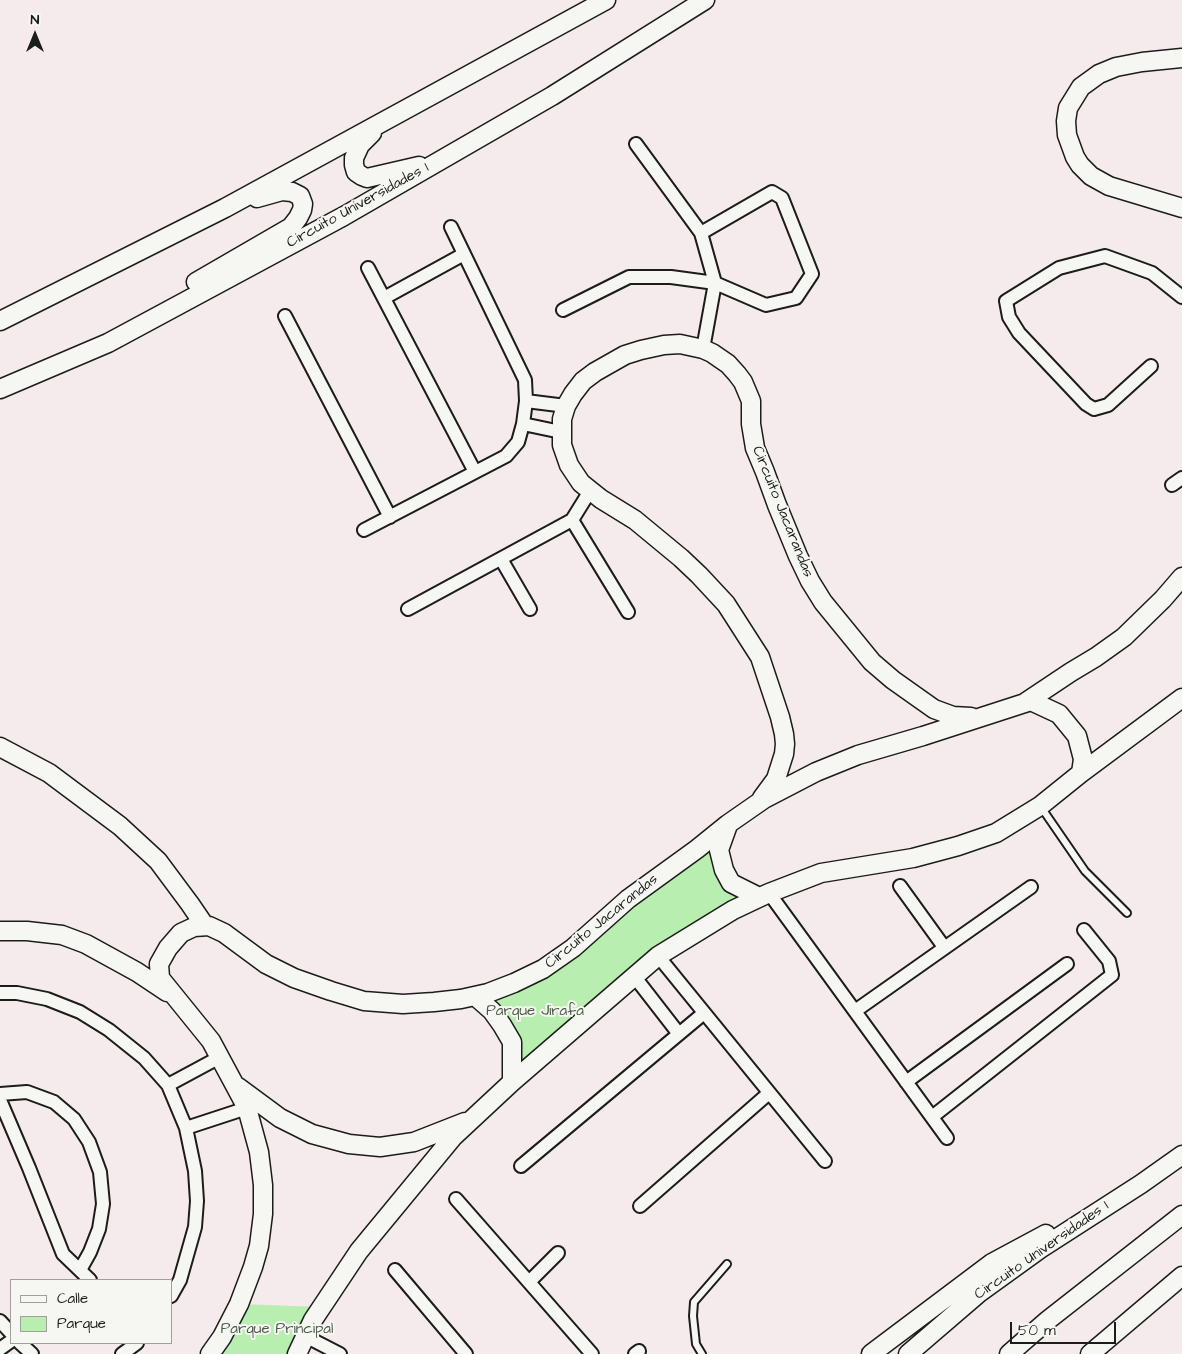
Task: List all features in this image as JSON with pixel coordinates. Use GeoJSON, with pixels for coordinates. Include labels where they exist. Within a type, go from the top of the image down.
{"type":"FeatureCollection","features":[{"type":"Feature","properties":{"kind":"street"},"geometry":{"type":"LineString","coordinates":[[0,321],[225,208],[606,0]]}},
{"type":"Feature","properties":{"kind":"street","name":"Circuito Universidades 1"},"geometry":{"type":"LineString","coordinates":[[0,389],[108,343],[344,216],[552,96],[704,0]]}},
{"type":"Feature","properties":{"kind":"street"},"geometry":{"type":"LineString","coordinates":[[1182,58],[1116,67],[1099,74],[1081,87],[1068,108],[1066,121],[1067,135],[1075,157],[1091,176],[1109,186],[1182,208]]}},
{"type":"Feature","properties":{"kind":"street"},"geometry":{"type":"LineString","coordinates":[[408,108],[371,134],[360,145],[354,158],[356,172],[368,178],[437,162]]}},
{"type":"Feature","properties":{"kind":"street"},"geometry":{"type":"LineString","coordinates":[[636,144],[701,232],[716,283],[703,349]]}},
{"type":"Feature","properties":{"kind":"street"},"geometry":{"type":"LineString","coordinates":[[108,343],[130,320],[291,227],[298,218],[303,204],[300,196],[292,192],[282,192],[225,208]]}},
{"type":"Feature","properties":{"kind":"street"},"geometry":{"type":"LineString","coordinates":[[563,310],[629,277],[671,277],[716,283],[766,305],[796,298],[812,274],[782,198],[772,192],[701,232]]}},
{"type":"Feature","properties":{"kind":"street"},"geometry":{"type":"LineString","coordinates":[[364,530],[506,456],[518,442],[523,424],[526,400],[525,380],[451,227]]}},
{"type":"Feature","properties":{"kind":"street"},"geometry":{"type":"LineString","coordinates":[[384,298],[464,254]]}},
{"type":"Feature","properties":{"kind":"street"},"geometry":{"type":"LineString","coordinates":[[1151,366],[1108,404],[1094,409],[1086,404],[1019,333],[1009,318],[1006,301],[1059,268],[1105,256],[1152,273],[1182,297]]}},
{"type":"Feature","properties":{"kind":"street"},"geometry":{"type":"LineString","coordinates":[[368,268],[475,472]]}},
{"type":"Feature","properties":{"kind":"street"},"geometry":{"type":"LineString","coordinates":[[285,316],[390,517]]}},
{"type":"Feature","properties":{"kind":"street","name":"Circuito Jacarandas"},"geometry":{"type":"LineString","coordinates":[[756,805],[776,779],[784,754],[785,744],[780,716],[760,657],[726,604],[699,575],[635,520],[580,483],[569,465],[562,445],[562,419],[566,406],[573,394],[583,381],[595,372],[625,355],[664,345],[680,344],[703,349],[728,364],[743,382],[751,402],[751,424],[755,448],[798,556],[823,602],[872,662],[922,702],[934,710],[947,715],[967,718],[982,717]]}},
{"type":"Feature","properties":{"kind":"street"},"geometry":{"type":"LineString","coordinates":[[526,400],[566,406]]}},
{"type":"Feature","properties":{"kind":"street"},"geometry":{"type":"LineString","coordinates":[[523,424],[561,432]]}},
{"type":"Feature","properties":{"kind":"street"},"geometry":{"type":"LineString","coordinates":[[408,609],[572,520],[590,491]]}},
{"type":"Feature","properties":{"kind":"street"},"geometry":{"type":"LineString","coordinates":[[572,520],[628,612]]}},
{"type":"Feature","properties":{"kind":"street"},"geometry":{"type":"LineString","coordinates":[[501,559],[530,609]]}},
{"type":"Feature","properties":{"kind":"street","name":"Circuito Jacarandas"},"geometry":{"type":"LineString","coordinates":[[205,926],[224,933],[266,964],[294,978],[331,992],[364,1001],[403,1004],[434,1002],[475,996],[497,990],[543,969],[573,948],[628,899],[764,799],[816,772],[858,756],[1026,702],[1124,637],[1163,600],[1182,578]]}},
{"type":"Feature","properties":{"kind":"street"},"geometry":{"type":"LineString","coordinates":[[297,1354],[313,1320],[359,1251],[453,1137],[512,1082],[658,956],[733,910],[764,895],[821,874],[913,858],[996,833],[1040,806],[1182,698]]}},
{"type":"Feature","properties":{"kind":"street"},"geometry":{"type":"LineString","coordinates":[[1026,702],[1031,701],[1059,714],[1077,736],[1083,759],[1081,773]]}},
{"type":"Feature","properties":{"kind":"street"},"geometry":{"type":"LineString","coordinates":[[0,747],[49,773],[120,826],[158,861],[205,926],[194,927],[181,933],[168,948],[159,964],[160,978],[211,1041],[247,1108],[259,1152],[263,1186],[263,1214],[259,1246],[253,1267],[239,1304],[222,1337],[210,1354]]}},
{"type":"Feature","properties":{"kind":"street"},"geometry":{"type":"LineString","coordinates":[[728,824],[719,850],[724,870],[731,883],[764,895],[855,1011],[947,1138]]}},
{"type":"Feature","properties":{"kind":"street"},"geometry":{"type":"LineString","coordinates":[[900,886],[944,947]]}},
{"type":"Feature","properties":{"kind":"street"},"geometry":{"type":"LineString","coordinates":[[855,1011],[1030,887]]}},
{"type":"Feature","properties":{"kind":"street"},"geometry":{"type":"LineString","coordinates":[[932,1117],[1112,975],[1109,961],[1084,930]]}},
{"type":"Feature","properties":{"kind":"street"},"geometry":{"type":"LineString","coordinates":[[0,931],[27,931],[62,935],[86,944],[136,972],[175,997]]}},
{"type":"Feature","properties":{"kind":"street"},"geometry":{"type":"LineString","coordinates":[[658,956],[825,1161]]}},
{"type":"Feature","properties":{"kind":"street"},"geometry":{"type":"LineString","coordinates":[[906,1082],[1067,964]]}},
{"type":"Feature","properties":{"kind":"street"},"geometry":{"type":"LineString","coordinates":[[634,976],[679,1034]]}},
{"type":"Feature","properties":{"kind":"street"},"geometry":{"type":"LineString","coordinates":[[0,993],[17,993],[47,999],[80,1012],[109,1030],[144,1058],[168,1085],[186,1128],[195,1171],[197,1201],[195,1227],[180,1280],[172,1294]]}},
{"type":"Feature","properties":{"kind":"street"},"geometry":{"type":"LineString","coordinates":[[475,996],[492,1011],[512,1042],[512,1082]]}},
{"type":"Feature","properties":{"kind":"street"},"geometry":{"type":"LineString","coordinates":[[521,1166],[704,1013]]}},
{"type":"Feature","properties":{"kind":"street"},"geometry":{"type":"LineString","coordinates":[[168,1085],[220,1057]]}},
{"type":"Feature","properties":{"kind":"street"},"geometry":{"type":"LineString","coordinates":[[234,1084],[280,1118],[312,1134],[349,1144],[380,1146],[414,1142],[472,1120]]}},
{"type":"Feature","properties":{"kind":"street"},"geometry":{"type":"LineString","coordinates":[[0,1094],[28,1092],[54,1102],[74,1119],[89,1142],[100,1172],[102,1204],[99,1229],[90,1252],[80,1270]]}},
{"type":"Feature","properties":{"kind":"street"},"geometry":{"type":"LineString","coordinates":[[640,1206],[769,1093]]}},
{"type":"Feature","properties":{"kind":"street"},"geometry":{"type":"LineString","coordinates":[[0,1100],[63,1254],[89,1279]]}},
{"type":"Feature","properties":{"kind":"street"},"geometry":{"type":"LineString","coordinates":[[186,1128],[247,1108]]}},
{"type":"Feature","properties":{"kind":"street","name":"Circuito Universidades 1"},"geometry":{"type":"LineString","coordinates":[[908,1354],[979,1293],[1040,1249],[1141,1184],[1182,1155]]}},
{"type":"Feature","properties":{"kind":"street"},"geometry":{"type":"LineString","coordinates":[[871,1354],[992,1263],[1141,1184]]}},
{"type":"Feature","properties":{"kind":"street"},"geometry":{"type":"LineString","coordinates":[[456,1199],[592,1354]]}},
{"type":"Feature","properties":{"kind":"street"},"geometry":{"type":"LineString","coordinates":[[1009,1354],[1048,1320],[1182,1215]]}},
{"type":"Feature","properties":{"kind":"street"},"geometry":{"type":"LineString","coordinates":[[529,1282],[558,1253]]}},
{"type":"Feature","properties":{"kind":"street"},"geometry":{"type":"LineString","coordinates":[[395,1270],[466,1354]]}},
{"type":"Feature","properties":{"kind":"street"},"geometry":{"type":"LineString","coordinates":[[1090,1354],[1182,1276]]}},
{"type":"Feature","properties":{"kind":"street"},"geometry":{"type":"LineString","coordinates":[[921,1354],[979,1293]]}},
{"type":"Feature","properties":{"kind":"street"},"geometry":{"type":"LineString","coordinates":[[998,1354],[1048,1320]]}},
{"type":"Feature","properties":{"kind":"street"},"geometry":{"type":"LineString","coordinates":[[0,1321],[10,1332]]}},
{"type":"Feature","properties":{"kind":"street"},"geometry":{"type":"LineString","coordinates":[[305,1336],[340,1354]]}},
{"type":"Feature","properties":{"kind":"street"},"geometry":{"type":"LineString","coordinates":[[21,1344],[32,1354]]}},
{"type":"Feature","properties":{"kind":"street"},"geometry":{"type":"LineString","coordinates":[[122,1354],[136,1344]]}},
{"type":"Feature","properties":{"kind":"lane"},"geometry":{"type":"LineString","coordinates":[[1040,806],[1085,871],[1127,913]]}},
{"type":"Feature","properties":{"kind":"lane"},"geometry":{"type":"LineString","coordinates":[[702,1354],[696,1344],[693,1316],[694,1302],[727,1264]]}},
{"type":"Feature","properties":{"kind":"green space","name":"Parque Jirafa"},"geometry":{"type":"Polygon","coordinates":[[[728,824],[724,870],[759,897],[639,971],[512,1082],[508,1037],[475,996],[514,983],[728,824]]]}},
{"type":"Feature","properties":{"kind":"green space","name":"Parque Principal"},"geometry":{"type":"Polygon","coordinates":[[[239,1304],[320,1307],[297,1354],[208,1354],[239,1304]]]}}]}
